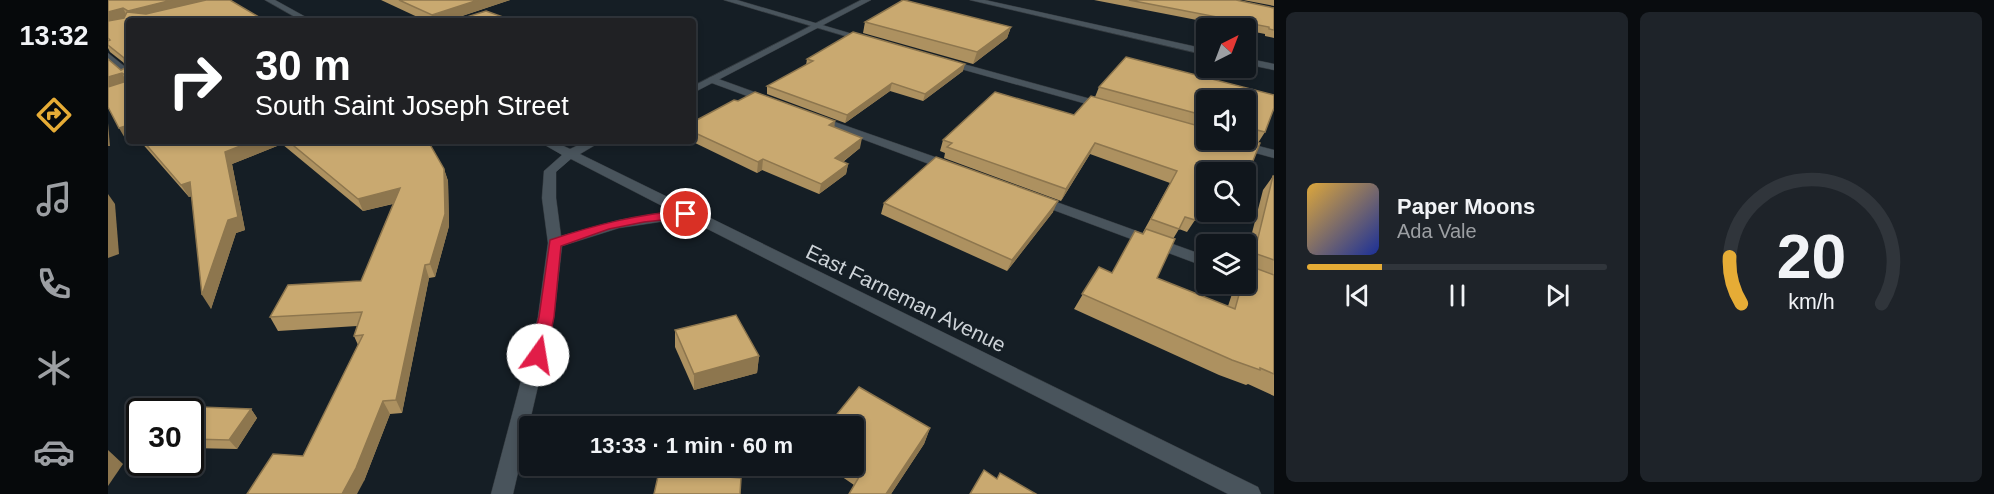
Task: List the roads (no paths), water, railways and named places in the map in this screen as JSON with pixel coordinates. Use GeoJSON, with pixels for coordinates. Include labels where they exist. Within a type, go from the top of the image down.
{"type":"FeatureCollection","features":[{"type":"Feature","properties":{"kind":"street"},"geometry":{"type":"LineString","coordinates":[[269,0],[303,18]]}},
{"type":"Feature","properties":{"kind":"street"},"geometry":{"type":"LineString","coordinates":[[728,0],[874,42]]}},
{"type":"Feature","properties":{"kind":"street"},"geometry":{"type":"LineString","coordinates":[[696,88],[867,0]]}},
{"type":"Feature","properties":{"kind":"street"},"geometry":{"type":"LineString","coordinates":[[974,0],[1196,50]]}},
{"type":"Feature","properties":{"kind":"street"},"geometry":{"type":"LineString","coordinates":[[108,56],[126,73]]}},
{"type":"Feature","properties":{"kind":"street"},"geometry":{"type":"LineString","coordinates":[[931,58],[1114,109]]}},
{"type":"Feature","properties":{"kind":"street"},"geometry":{"type":"LineString","coordinates":[[1256,63],[1274,67]]}},
{"type":"Feature","properties":{"kind":"street"},"geometry":{"type":"LineString","coordinates":[[713,80],[780,105]]}},
{"type":"Feature","properties":{"kind":"street"},"geometry":{"type":"LineString","coordinates":[[803,113],[960,171]]}},
{"type":"Feature","properties":{"kind":"street","name":"East Farneman Avenue"},"geometry":{"type":"LineString","coordinates":[[550,144],[1250,494]]}},
{"type":"Feature","properties":{"kind":"street"},"geometry":{"type":"LineString","coordinates":[[502,494],[546,317],[555,243],[549,198],[550,171],[570,154],[590,144]]}},
{"type":"Feature","properties":{"kind":"street"},"geometry":{"type":"LineString","coordinates":[[1256,149],[1274,154]]}},
{"type":"Feature","properties":{"kind":"street"},"geometry":{"type":"LineString","coordinates":[[1027,196],[1196,258]]}},
{"type":"Feature","properties":{"kind":"street"},"geometry":{"type":"LineString","coordinates":[[555,243],[606,226],[644,218],[686,214]]}}]}
